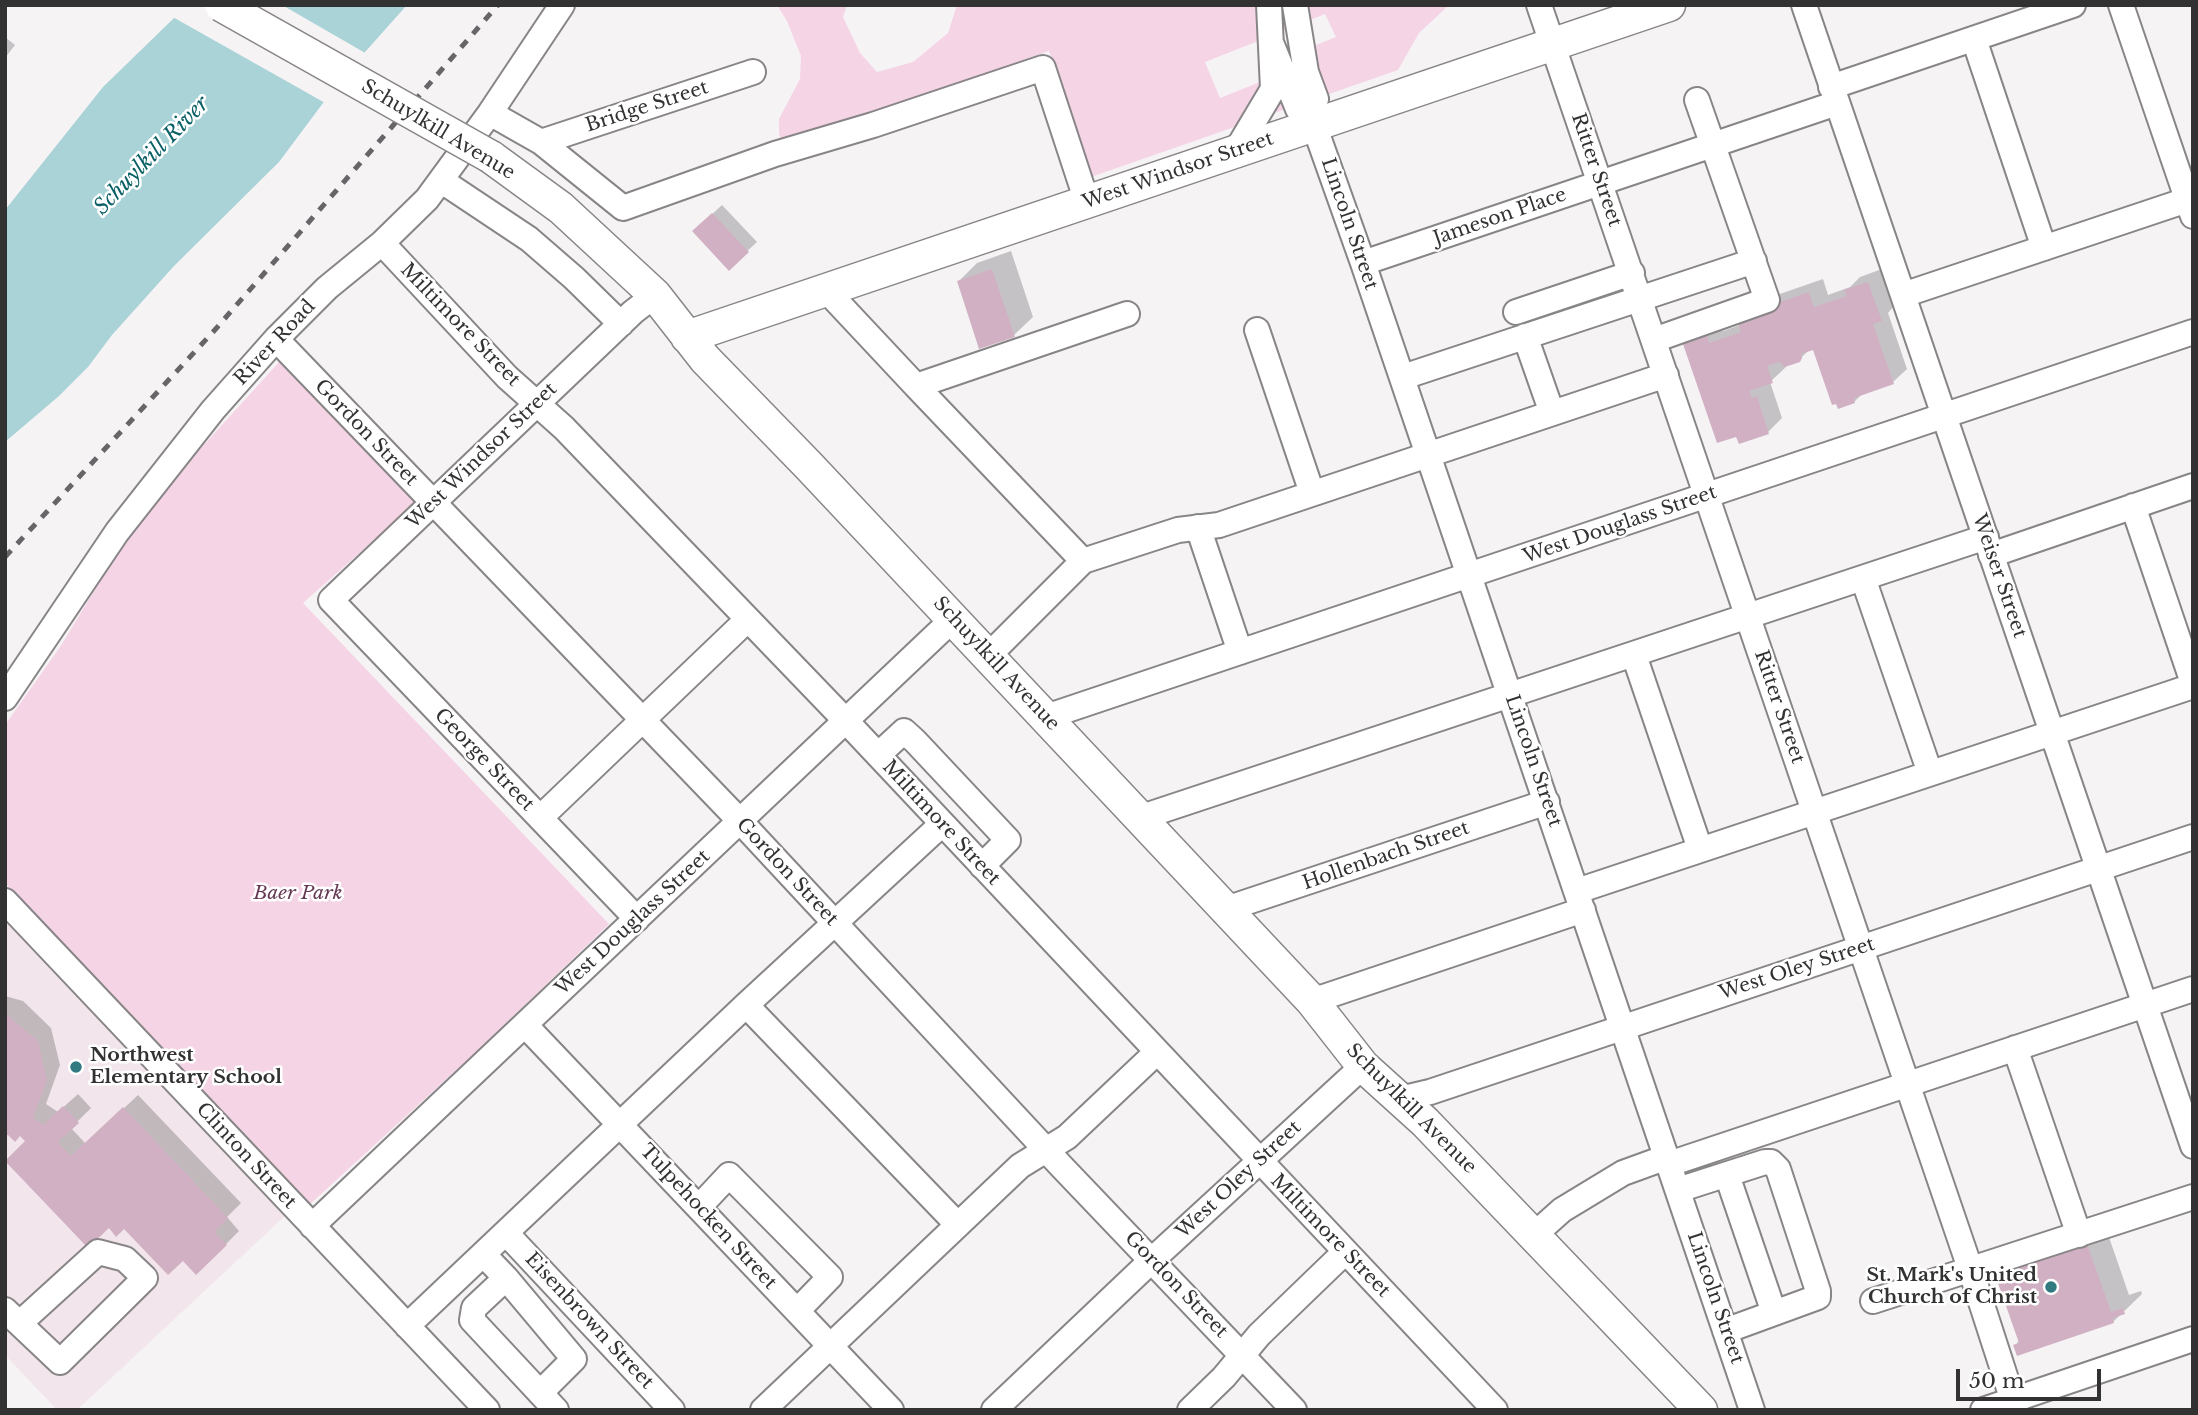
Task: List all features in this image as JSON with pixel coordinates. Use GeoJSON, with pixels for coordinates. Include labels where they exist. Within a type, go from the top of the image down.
{"type":"FeatureCollection","features":[{"type":"Feature","properties":{"kind":"main road","name":"Schuylkill Avenue"},"geometry":{"type":"LineString","coordinates":[[221,5],[491,157],[561,208],[636,310],[687,337],[1312,1001],[1363,1066],[1425,1122],[1701,1410]]}},
{"type":"Feature","properties":{"kind":"main road","name":"West Windsor Street"},"geometry":{"type":"LineString","coordinates":[[687,337],[1087,202],[1236,150],[1312,119],[1552,45],[1669,5]]}},
{"type":"Feature","properties":{"kind":"street","name":"River Road"},"geometry":{"type":"LineString","coordinates":[[5,698],[117,532],[213,410],[276,338],[327,288],[382,243],[442,181],[562,5]]}},
{"type":"Feature","properties":{"kind":"street","name":"Lincoln Street"},"geometry":{"type":"LineString","coordinates":[[1236,150],[1273,89],[1269,5]]}},
{"type":"Feature","properties":{"kind":"street","name":"Lincoln Street"},"geometry":{"type":"LineString","coordinates":[[1295,5],[1306,72],[1316,99],[1312,119],[1429,454],[1752,1410]]}},
{"type":"Feature","properties":{"kind":"street","name":"Ritter Street"},"geometry":{"type":"LineString","coordinates":[[1539,5],[2015,1405]]}},
{"type":"Feature","properties":{"kind":"street","name":"Weiser Street"},"geometry":{"type":"LineString","coordinates":[[1804,5],[2193,1146]]}},
{"type":"Feature","properties":{"kind":"street","name":"Jameson Place"},"geometry":{"type":"LineString","coordinates":[[1363,263],[1714,144],[1974,39],[2073,5]]}},
{"type":"Feature","properties":{"kind":"street"},"geometry":{"type":"LineString","coordinates":[[1903,295],[2045,248],[2191,205],[2121,5]]}},
{"type":"Feature","properties":{"kind":"street"},"geometry":{"type":"LineString","coordinates":[[1974,39],[2045,248]]}},
{"type":"Feature","properties":{"kind":"street","name":"Lincoln Street"},"geometry":{"type":"LineString","coordinates":[[1272,45],[1298,109],[1312,119]]}},
{"type":"Feature","properties":{"kind":"street"},"geometry":{"type":"LineString","coordinates":[[490,113],[541,142],[623,208],[775,154],[873,125],[1043,68],[1087,202]]}},
{"type":"Feature","properties":{"kind":"street","name":"Bridge Street"},"geometry":{"type":"LineString","coordinates":[[541,142],[753,72]]}},
{"type":"Feature","properties":{"kind":"street"},"geometry":{"type":"LineString","coordinates":[[1654,340],[1767,300],[1697,100]]}},
{"type":"Feature","properties":{"kind":"street","name":"Schuylkill Avenue"},"geometry":{"type":"LineString","coordinates":[[442,181],[529,239],[574,278],[636,310]]}},
{"type":"Feature","properties":{"kind":"street","name":"Miltimore Street"},"geometry":{"type":"LineString","coordinates":[[382,243],[507,377],[564,428],[846,721],[1494,1410]]}},
{"type":"Feature","properties":{"kind":"street"},"geometry":{"type":"LineString","coordinates":[[1402,377],[1754,261]]}},
{"type":"Feature","properties":{"kind":"street"},"geometry":{"type":"LineString","coordinates":[[1516,312],[1632,273]]}},
{"type":"Feature","properties":{"kind":"street"},"geometry":{"type":"LineString","coordinates":[[826,290],[1083,561]]}},
{"type":"Feature","properties":{"kind":"street","name":"West Windsor Street"},"geometry":{"type":"LineString","coordinates":[[331,600],[636,310]]}},
{"type":"Feature","properties":{"kind":"street"},"geometry":{"type":"LineString","coordinates":[[916,386],[1126,314]]}},
{"type":"Feature","properties":{"kind":"street"},"geometry":{"type":"LineString","coordinates":[[1257,330],[1312,493]]}},
{"type":"Feature","properties":{"kind":"street","name":"West Douglass Street"},"geometry":{"type":"LineString","coordinates":[[1046,717],[2193,332]]}},
{"type":"Feature","properties":{"kind":"street"},"geometry":{"type":"LineString","coordinates":[[1525,336],[1552,413]]}},
{"type":"Feature","properties":{"kind":"street","name":"Gordon Street"},"geometry":{"type":"LineString","coordinates":[[276,338],[740,821],[1062,1167],[1294,1410]]}},
{"type":"Feature","properties":{"kind":"street"},"geometry":{"type":"LineString","coordinates":[[988,656],[1083,561],[1178,530],[1219,524],[1666,375]]}},
{"type":"Feature","properties":{"kind":"street"},"geometry":{"type":"LineString","coordinates":[[1139,818],[1483,703],[1511,697],[1863,578],[2133,506],[2193,486]]}},
{"type":"Feature","properties":{"kind":"street"},"geometry":{"type":"LineString","coordinates":[[1312,1001],[1580,900],[1700,849],[2193,685],[2133,506]]}},
{"type":"Feature","properties":{"kind":"street"},"geometry":{"type":"LineString","coordinates":[[1198,527],[1240,652]]}},
{"type":"Feature","properties":{"kind":"street"},"geometry":{"type":"LineString","coordinates":[[1863,578],[1930,773]]}},
{"type":"Feature","properties":{"kind":"street","name":"George Street"},"geometry":{"type":"LineString","coordinates":[[331,600],[637,919]]}},
{"type":"Feature","properties":{"kind":"street","name":"West Douglass Street"},"geometry":{"type":"LineString","coordinates":[[312,1226],[953,619]]}},
{"type":"Feature","properties":{"kind":"street"},"geometry":{"type":"LineString","coordinates":[[540,818],[747,620]]}},
{"type":"Feature","properties":{"kind":"street"},"geometry":{"type":"LineString","coordinates":[[1634,655],[1700,849]]}},
{"type":"Feature","properties":{"kind":"street"},"geometry":{"type":"LineString","coordinates":[[878,755],[904,731],[1009,840],[982,866]]}},
{"type":"Feature","properties":{"kind":"street","name":"Hollenbach Street"},"geometry":{"type":"LineString","coordinates":[[1226,909],[1547,802]]}},
{"type":"Feature","properties":{"kind":"street"},"geometry":{"type":"LineString","coordinates":[[407,1326],[746,1005],[942,824]]}},
{"type":"Feature","properties":{"kind":"street","name":"West Oley Street"},"geometry":{"type":"LineString","coordinates":[[1400,1099],[1430,1092],[2193,837]]}},
{"type":"Feature","properties":{"kind":"street","name":"Clinton Street"},"geometry":{"type":"LineString","coordinates":[[6,905],[487,1410]]}},
{"type":"Feature","properties":{"kind":"street"},"geometry":{"type":"LineString","coordinates":[[1534,1235],[1562,1210],[1623,1173],[1907,1084],[2193,989]]}},
{"type":"Feature","properties":{"kind":"street"},"geometry":{"type":"LineString","coordinates":[[746,1005],[958,1225]]}},
{"type":"Feature","properties":{"kind":"street","name":"Tulpehocken Street"},"geometry":{"type":"LineString","coordinates":[[525,1025],[891,1410]]}},
{"type":"Feature","properties":{"kind":"street"},"geometry":{"type":"LineString","coordinates":[[2015,1048],[2078,1235]]}},
{"type":"Feature","properties":{"kind":"street"},"geometry":{"type":"LineString","coordinates":[[763,1410],[1020,1166],[1067,1137],[1157,1052]]}},
{"type":"Feature","properties":{"kind":"street","name":"West Oley Street"},"geometry":{"type":"LineString","coordinates":[[994,1410],[1363,1066]]}},
{"type":"Feature","properties":{"kind":"street"},"geometry":{"type":"LineString","coordinates":[[1678,1191],[1765,1162],[1772,1162],[1778,1169],[1818,1297],[1726,1331]]}},
{"type":"Feature","properties":{"kind":"street"},"geometry":{"type":"LineString","coordinates":[[699,1207],[729,1175],[830,1276],[797,1311]]}},
{"type":"Feature","properties":{"kind":"street"},"geometry":{"type":"LineString","coordinates":[[1727,1175],[1774,1313]]}},
{"type":"Feature","properties":{"kind":"street"},"geometry":{"type":"LineString","coordinates":[[1873,1301],[2193,1197]]}},
{"type":"Feature","properties":{"kind":"street","name":"Eisenbrown Street"},"geometry":{"type":"LineString","coordinates":[[506,1233],[672,1410]]}},
{"type":"Feature","properties":{"kind":"street"},"geometry":{"type":"LineString","coordinates":[[98,1252],[125,1259],[145,1278],[60,1362],[13,1316],[98,1252]]}},
{"type":"Feature","properties":{"kind":"street"},"geometry":{"type":"LineString","coordinates":[[1190,1410],[1224,1377],[1259,1335],[1345,1252]]}},
{"type":"Feature","properties":{"kind":"street"},"geometry":{"type":"LineString","coordinates":[[483,1254],[574,1359],[584,1359],[605,1339]]}},
{"type":"Feature","properties":{"kind":"street"},"geometry":{"type":"LineString","coordinates":[[506,1278],[474,1308],[472,1320],[548,1401],[574,1359]]}},
{"type":"Feature","properties":{"kind":"street"},"geometry":{"type":"LineString","coordinates":[[1983,1410],[2015,1405],[2193,1339]]}},
{"type":"Feature","properties":{"kind":"shaded area","name":"Northwest Elementary School"},"geometry":{"type":"Polygon","coordinates":[[[5,919],[286,1215],[77,1410],[57,1410],[5,1355],[5,919]]]}},
{"type":"Feature","properties":{"kind":"green space"},"geometry":{"type":"Polygon","coordinates":[[[777,5],[847,5],[843,17],[860,53],[877,72],[913,62],[948,33],[957,5],[1453,5],[1447,7],[1419,33],[1398,70],[1091,177],[1049,51],[881,111],[782,141],[779,119],[800,79],[801,56],[787,21],[777,5]],[[1325,14],[1275,34],[1284,58],[1336,37],[1325,14]],[[1266,38],[1205,62],[1220,98],[1280,74],[1266,38]]]}},
{"type":"Feature","properties":{"kind":"green space","name":"Baer Park"},"geometry":{"type":"Polygon","coordinates":[[[280,361],[417,502],[303,603],[609,924],[480,1048],[307,1207],[5,883],[5,725],[60,647],[141,514],[280,361]]]}},
{"type":"Feature","properties":{"kind":"water","name":"Schuylkill River"},"geometry":{"type":"Polygon","coordinates":[[[203,5],[407,5],[341,79],[279,162],[174,266],[112,335],[88,367],[5,442],[5,210],[103,87],[174,18],[203,5]]]}},
{"type":"Feature","properties":{"kind":"pier"},"geometry":{"type":"Polygon","coordinates":[[[193,5],[282,5],[367,54],[327,104],[171,16],[193,5]]]}},
{"type":"Feature","properties":{"kind":"building"},"geometry":{"type":"Polygon","coordinates":[[[712,213],[749,252],[729,271],[692,231],[712,213]]]}},
{"type":"Feature","properties":{"kind":"building"},"geometry":{"type":"Polygon","coordinates":[[[992,269],[1015,337],[979,349],[957,281],[992,269]]]}},
{"type":"Feature","properties":{"kind":"building"},"geometry":{"type":"Polygon","coordinates":[[[1868,282],[1882,321],[1873,324],[1894,384],[1854,398],[1855,403],[1838,409],[1836,404],[1832,405],[1813,350],[1801,354],[1800,362],[1785,367],[1779,362],[1767,366],[1773,383],[1749,391],[1752,398],[1757,396],[1769,434],[1739,444],[1736,437],[1717,443],[1683,344],[1707,336],[1709,343],[1741,332],[1736,317],[1809,292],[1814,307],[1847,296],[1844,290],[1868,282]]]}},
{"type":"Feature","properties":{"kind":"building"},"geometry":{"type":"Polygon","coordinates":[[[5,1013],[38,1041],[47,1080],[33,1118],[43,1125],[63,1106],[79,1123],[58,1142],[71,1156],[123,1107],[228,1218],[214,1232],[227,1245],[196,1275],[183,1261],[168,1275],[124,1229],[116,1237],[109,1228],[88,1248],[5,1161],[25,1141],[20,1136],[15,1142],[8,1135],[5,1136],[5,1013]]]}},
{"type":"Feature","properties":{"kind":"building","name":"St. Mark's United Church of Christ"},"geometry":{"type":"Polygon","coordinates":[[[2084,1235],[2111,1312],[2123,1308],[2125,1314],[2113,1318],[2114,1323],[2017,1356],[2013,1345],[2019,1343],[1992,1266],[2084,1235]]]}},
{"type":"Feature","properties":{"kind":"railway"},"geometry":{"type":"LineString","coordinates":[[5,557],[213,332],[498,5]]}},
{"type":"Feature","properties":{"kind":"place","name":"Northwest Elementary School"},"geometry":{"type":"Point","coordinates":[76,1067]}},
{"type":"Feature","properties":{"kind":"place","name":"St. Mark's United Church of Christ"},"geometry":{"type":"Point","coordinates":[2051,1287]}}]}
